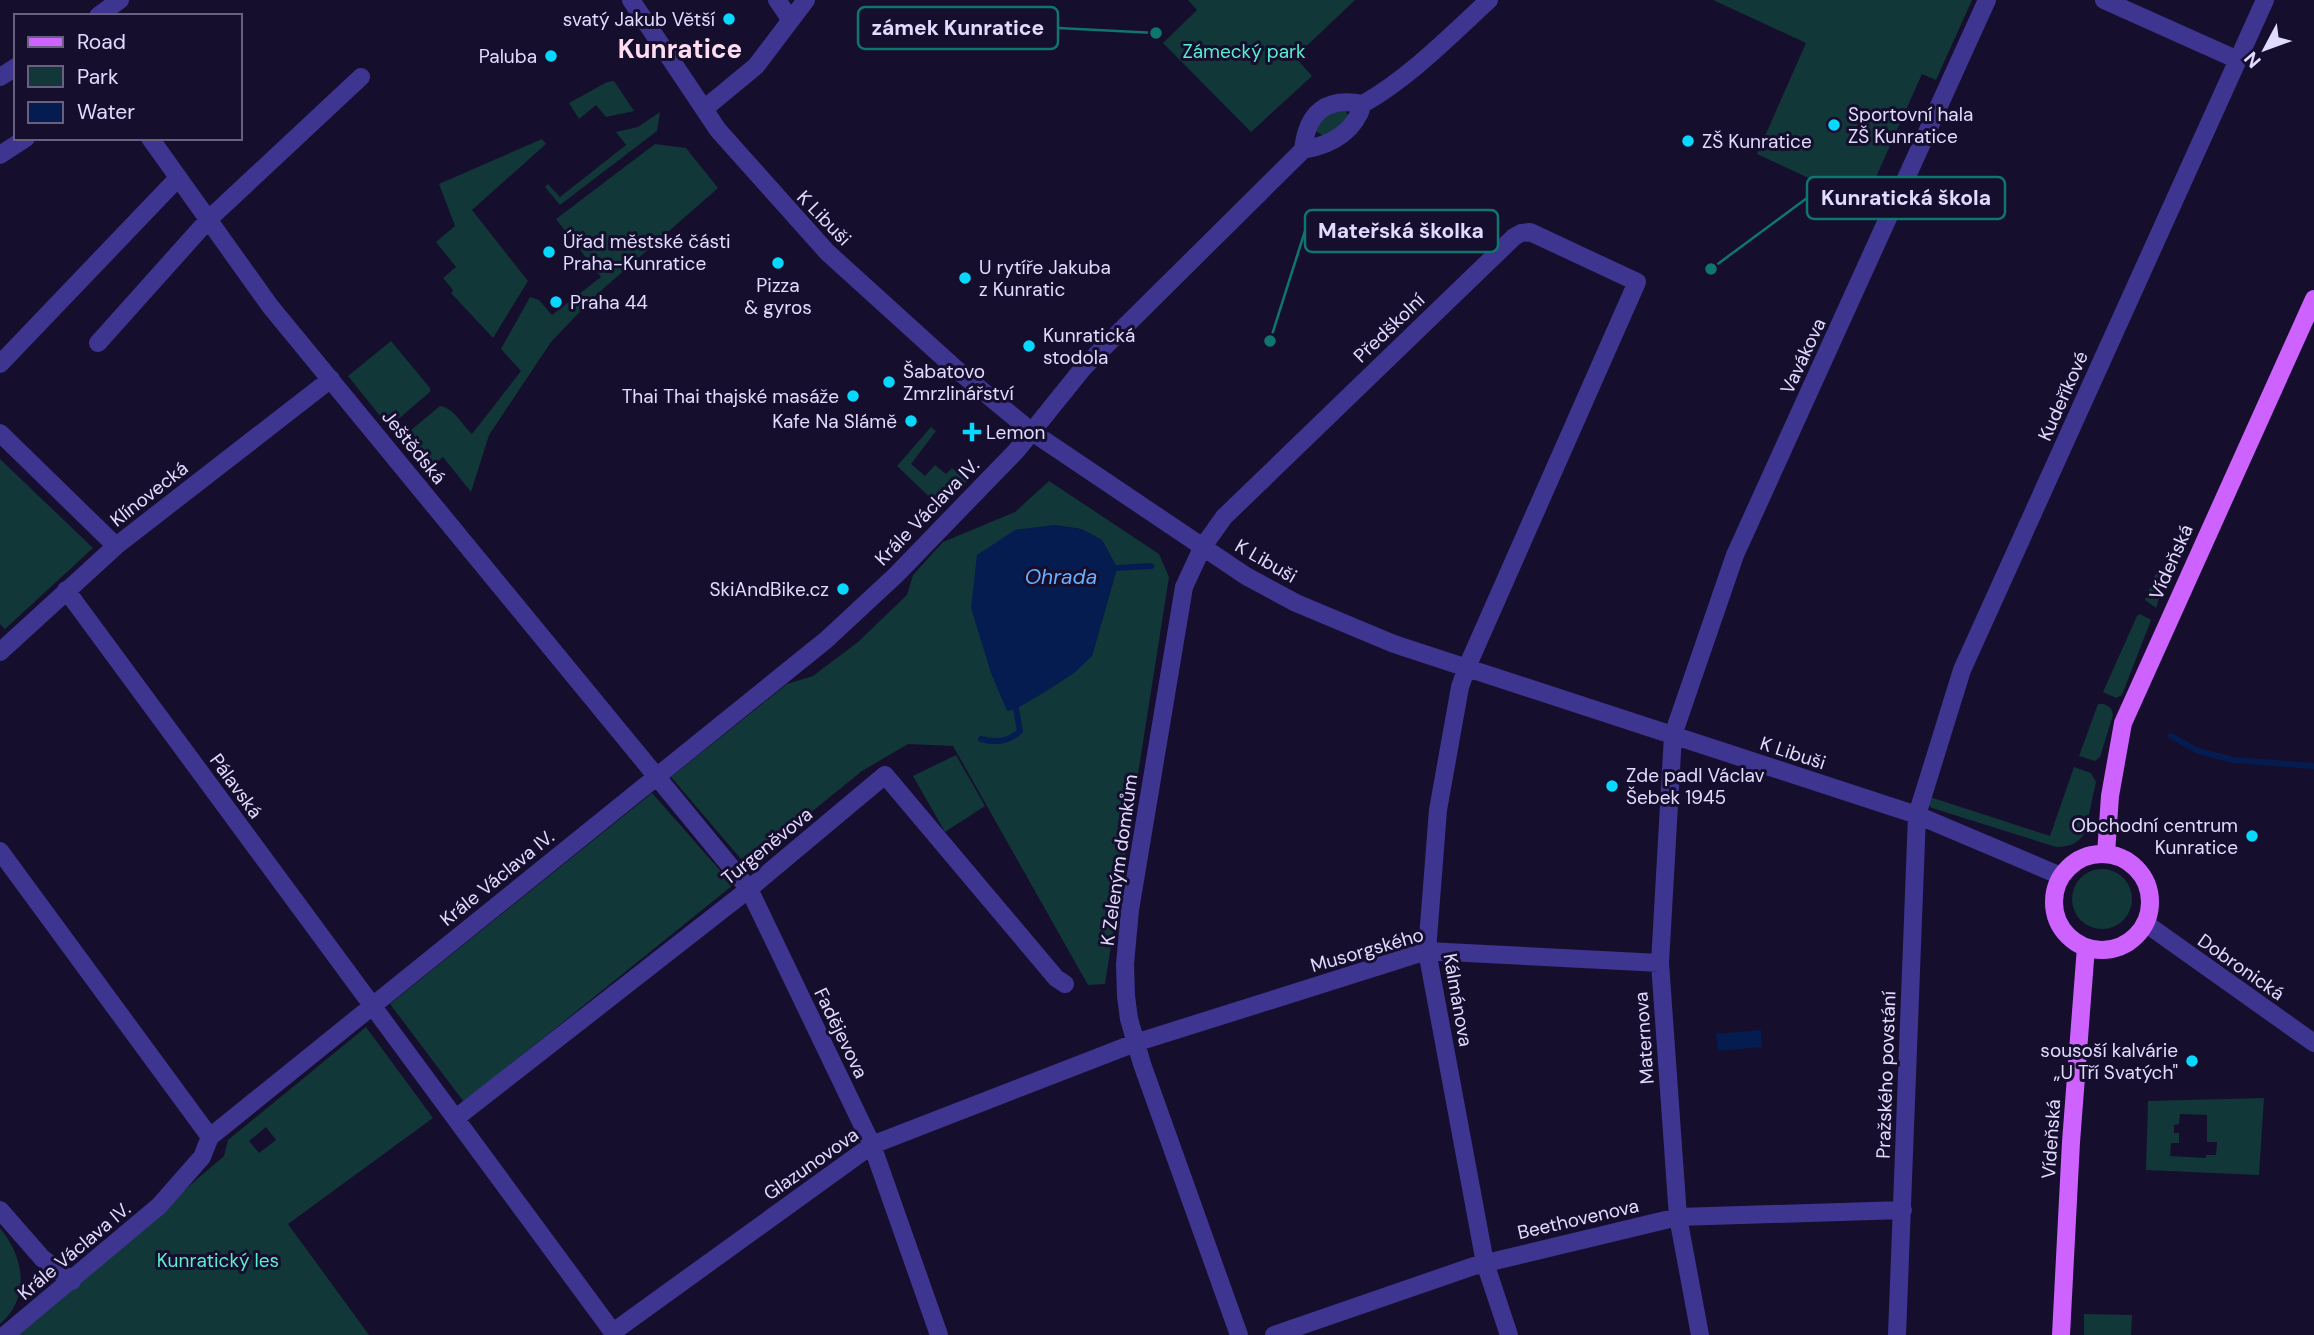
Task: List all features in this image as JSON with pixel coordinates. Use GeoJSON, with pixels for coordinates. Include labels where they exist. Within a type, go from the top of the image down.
{"type":"FeatureCollection","features":[{"type":"Feature","properties":{"kind":"main road","name":"Vídeňská"},"geometry":{"type":"LineString","coordinates":[[2106,854],[2110,796],[2123,723],[2314,299]]}},
{"type":"Feature","properties":{"kind":"main road"},"geometry":{"type":"LineString","coordinates":[[2106,854],[2126,860],[2139,870],[2147,885],[2150,907],[2145,923],[2135,936],[2121,945],[2103,950],[2086,947],[2068,935],[2056,914],[2055,891],[2062,876],[2074,862],[2090,855],[2106,854]]}},
{"type":"Feature","properties":{"kind":"main road","name":"Vídeňská"},"geometry":{"type":"LineString","coordinates":[[2061,1335],[2071,1142],[2086,947]]}},
{"type":"Feature","properties":{"kind":"street"},"geometry":{"type":"LineString","coordinates":[[101,14],[120,0]]}},
{"type":"Feature","properties":{"kind":"street","name":"K Libuši"},"geometry":{"type":"LineString","coordinates":[[631,0],[704,109],[740,157],[827,252],[956,369],[1032,432],[1246,576],[1296,603],[1374,636],[1917,815],[2062,876]]}},
{"type":"Feature","properties":{"kind":"street"},"geometry":{"type":"LineString","coordinates":[[777,0],[790,19]]}},
{"type":"Feature","properties":{"kind":"street"},"geometry":{"type":"LineString","coordinates":[[704,109],[755,66],[806,0]]}},
{"type":"Feature","properties":{"kind":"street"},"geometry":{"type":"LineString","coordinates":[[1303,150],[1305,131],[1310,120],[1325,107],[1344,101],[1363,104],[1389,89],[1489,0]]}},
{"type":"Feature","properties":{"kind":"street","name":"Vavákova"},"geometry":{"type":"LineString","coordinates":[[1673,735],[1735,555],[1987,0]]}},
{"type":"Feature","properties":{"kind":"street"},"geometry":{"type":"LineString","coordinates":[[2104,0],[2238,60]]}},
{"type":"Feature","properties":{"kind":"street","name":"Kudeříkové"},"geometry":{"type":"LineString","coordinates":[[1917,815],[1962,670],[2265,0]]}},
{"type":"Feature","properties":{"kind":"street"},"geometry":{"type":"LineString","coordinates":[[98,343],[209,219],[361,77]]}},
{"type":"Feature","properties":{"kind":"street"},"geometry":{"type":"LineString","coordinates":[[1032,432],[1084,367],[1303,150],[1320,147],[1348,132],[1360,115],[1363,104]]}},
{"type":"Feature","properties":{"kind":"street"},"geometry":{"type":"LineString","coordinates":[[0,155],[23,140]]}},
{"type":"Feature","properties":{"kind":"street","name":"Ještědská"},"geometry":{"type":"LineString","coordinates":[[151,140],[270,306],[656,775]]}},
{"type":"Feature","properties":{"kind":"street"},"geometry":{"type":"LineString","coordinates":[[0,364],[178,178]]}},
{"type":"Feature","properties":{"kind":"street","name":"Předškolní"},"geometry":{"type":"LineString","coordinates":[[1202,548],[1224,517],[1514,237],[1530,232],[1637,282]]}},
{"type":"Feature","properties":{"kind":"street","name":"Kálmánova"},"geometry":{"type":"LineString","coordinates":[[1509,1335],[1485,1263],[1427,951],[1438,810],[1460,687],[1467,667],[1637,282]]}},
{"type":"Feature","properties":{"kind":"street","name":"Klínovecká"},"geometry":{"type":"LineString","coordinates":[[0,652],[116,546],[331,379]]}},
{"type":"Feature","properties":{"kind":"street","name":"Krále Václava IV."},"geometry":{"type":"LineString","coordinates":[[5,1335],[159,1206],[202,1157],[210,1137],[826,640],[896,575],[1032,432]]}},
{"type":"Feature","properties":{"kind":"street"},"geometry":{"type":"LineString","coordinates":[[0,433],[116,546]]}},
{"type":"Feature","properties":{"kind":"street","name":"K Zeleným domkům"},"geometry":{"type":"LineString","coordinates":[[1202,548],[1184,587],[1130,910],[1125,964],[1126,996],[1135,1043],[1239,1335]]}},
{"type":"Feature","properties":{"kind":"street","name":"Pálavská"},"geometry":{"type":"LineString","coordinates":[[66,590],[614,1334]]}},
{"type":"Feature","properties":{"kind":"street","name":"Maternova"},"geometry":{"type":"LineString","coordinates":[[1673,735],[1660,963],[1678,1217],[1700,1335]]}},
{"type":"Feature","properties":{"kind":"street","name":"Fadějevova"},"geometry":{"type":"LineString","coordinates":[[656,775],[749,888],[872,1146],[939,1335]]}},
{"type":"Feature","properties":{"kind":"street","name":"Turgeněvova"},"geometry":{"type":"LineString","coordinates":[[456,1118],[749,888],[884,775],[1056,978],[1065,984]]}},
{"type":"Feature","properties":{"kind":"street","name":"Pražského povstání"},"geometry":{"type":"LineString","coordinates":[[1897,1335],[1917,815]]}},
{"type":"Feature","properties":{"kind":"street"},"geometry":{"type":"LineString","coordinates":[[0,851],[210,1137]]}},
{"type":"Feature","properties":{"kind":"street","name":"Dobronická"},"geometry":{"type":"LineString","coordinates":[[2145,923],[2314,1043]]}},
{"type":"Feature","properties":{"kind":"street","name":"Musorgského"},"geometry":{"type":"LineString","coordinates":[[1135,1043],[1427,951],[1660,963]]}},
{"type":"Feature","properties":{"kind":"street","name":"Glazunovova"},"geometry":{"type":"LineString","coordinates":[[614,1334],[872,1146],[1135,1043]]}},
{"type":"Feature","properties":{"kind":"street"},"geometry":{"type":"LineString","coordinates":[[0,1210],[42,1258],[72,1281]]}},
{"type":"Feature","properties":{"kind":"street","name":"Beethovenova"},"geometry":{"type":"LineString","coordinates":[[1274,1335],[1485,1263],[1678,1217],[1903,1210]]}},
{"type":"Feature","properties":{"kind":"green space","name":"Zámecký park"},"geometry":{"type":"Polygon","coordinates":[[[1188,0],[1355,0],[1295,57],[1312,76],[1251,132],[1163,43],[1197,10],[1188,0]]]}},
{"type":"Feature","properties":{"kind":"green space","name":"Sportovní hala ZŠ Kunratice"},"geometry":{"type":"Polygon","coordinates":[[[1713,0],[1972,0],[1936,80],[1922,74],[1864,204],[1757,154],[1806,43],[1713,0]]]}},
{"type":"Feature","properties":{"kind":"green space"},"geometry":{"type":"Polygon","coordinates":[[[614,81],[634,111],[606,117],[596,105],[579,119],[569,103],[607,82],[614,81]]]}},
{"type":"Feature","properties":{"kind":"green space"},"geometry":{"type":"Polygon","coordinates":[[[1345,110],[1348,122],[1323,136],[1316,131],[1323,119],[1345,110]]]}},
{"type":"Feature","properties":{"kind":"green space"},"geometry":{"type":"Polygon","coordinates":[[[660,112],[657,131],[560,205],[545,187],[548,184],[560,197],[626,145],[616,132],[638,127],[660,112]]]}},
{"type":"Feature","properties":{"kind":"green space"},"geometry":{"type":"Polygon","coordinates":[[[542,139],[546,144],[472,210],[528,281],[493,338],[451,293],[453,290],[443,278],[456,267],[436,242],[455,226],[439,184],[542,139]]]}},
{"type":"Feature","properties":{"kind":"green space"},"geometry":{"type":"Polygon","coordinates":[[[655,144],[686,148],[718,188],[595,296],[551,342],[489,435],[471,492],[443,457],[424,472],[399,440],[440,406],[454,413],[472,434],[521,371],[501,349],[530,297],[539,300],[552,315],[601,277],[556,219],[655,144]]]}},
{"type":"Feature","properties":{"kind":"green space"},"geometry":{"type":"Polygon","coordinates":[[[391,341],[430,388],[430,392],[389,427],[348,376],[391,341]]]}},
{"type":"Feature","properties":{"kind":"green space"},"geometry":{"type":"Polygon","coordinates":[[[931,427],[936,431],[911,464],[925,476],[935,465],[946,474],[952,468],[969,479],[941,508],[897,466],[931,427]]]}},
{"type":"Feature","properties":{"kind":"green space"},"geometry":{"type":"Polygon","coordinates":[[[0,459],[93,548],[5,629],[0,624],[0,459]]]}},
{"type":"Feature","properties":{"kind":"green space"},"geometry":{"type":"Polygon","coordinates":[[[1049,481],[1159,554],[1169,577],[1105,984],[1088,985],[953,746],[908,744],[862,771],[746,865],[671,777],[787,684],[813,676],[858,642],[907,595],[913,575],[943,542],[1015,512],[1049,481]],[[1054,525],[991,673],[1092,656],[1117,568],[1102,540],[1081,529],[1054,525]]]}},
{"type":"Feature","properties":{"kind":"green space"},"geometry":{"type":"Polygon","coordinates":[[[2171,564],[2156,608],[2145,600],[2156,573],[2171,564]]]}},
{"type":"Feature","properties":{"kind":"green space"},"geometry":{"type":"Polygon","coordinates":[[[2140,614],[2151,620],[2122,695],[2116,698],[2103,692],[2140,614]]]}},
{"type":"Feature","properties":{"kind":"green space"},"geometry":{"type":"Polygon","coordinates":[[[2098,704],[2111,708],[2113,715],[2100,757],[2095,761],[2079,756],[2098,704]]]}},
{"type":"Feature","properties":{"kind":"green space"},"geometry":{"type":"Polygon","coordinates":[[[956,755],[985,806],[945,832],[913,776],[956,755]]]}},
{"type":"Feature","properties":{"kind":"green space"},"geometry":{"type":"Polygon","coordinates":[[[2074,767],[2091,773],[2096,782],[2085,833],[2069,845],[2056,847],[1929,805],[1930,797],[2050,836],[2074,767]]]}},
{"type":"Feature","properties":{"kind":"green space"},"geometry":{"type":"Polygon","coordinates":[[[652,793],[733,885],[464,1102],[390,1004],[652,793]]]}},
{"type":"Feature","properties":{"kind":"green space"},"geometry":{"type":"Polygon","coordinates":[[[2096,869],[2108,869],[2127,882],[2132,899],[2130,911],[2119,924],[2108,929],[2096,929],[2077,916],[2072,905],[2072,893],[2085,874],[2096,869]]]}},
{"type":"Feature","properties":{"kind":"green space","name":"Kunratický les"},"geometry":{"type":"Polygon","coordinates":[[[366,1027],[433,1118],[288,1224],[369,1335],[16,1335],[224,1156],[228,1140],[366,1027]],[[266,1127],[249,1141],[259,1153],[276,1140],[266,1127]]]}},
{"type":"Feature","properties":{"kind":"green space"},"geometry":{"type":"Polygon","coordinates":[[[2264,1098],[2259,1175],[2146,1170],[2148,1101],[2264,1098]],[[2180,1114],[2179,1124],[2174,1125],[2174,1133],[2179,1133],[2179,1143],[2171,1143],[2170,1156],[2206,1158],[2206,1155],[2216,1155],[2217,1142],[2207,1142],[2207,1115],[2180,1114]]]}},
{"type":"Feature","properties":{"kind":"green space"},"geometry":{"type":"Polygon","coordinates":[[[0,1228],[14,1251],[21,1277],[16,1302],[0,1324],[0,1228]]]}},
{"type":"Feature","properties":{"kind":"green space"},"geometry":{"type":"Polygon","coordinates":[[[2084,1314],[2132,1315],[2131,1335],[2084,1335],[2084,1314]]]}},
{"type":"Feature","properties":{"kind":"water","name":"Ohrada"},"geometry":{"type":"Polygon","coordinates":[[[1054,525],[1081,529],[1102,540],[1117,568],[1092,656],[1074,673],[1045,692],[1016,709],[1007,711],[991,673],[971,608],[977,555],[1015,530],[1054,525]]]}},
{"type":"Feature","properties":{"kind":"water"},"geometry":{"type":"Polygon","coordinates":[[[1761,1030],[1762,1047],[1718,1051],[1716,1034],[1761,1030]]]}},
{"type":"Feature","properties":{"kind":"waterway"},"geometry":{"type":"LineString","coordinates":[[1117,568],[1151,566]]}},
{"type":"Feature","properties":{"kind":"waterway"},"geometry":{"type":"LineString","coordinates":[[981,739],[1002,741],[1020,731],[1016,709]]}},
{"type":"Feature","properties":{"kind":"waterway"},"geometry":{"type":"LineString","coordinates":[[2171,736],[2198,751],[2233,760],[2314,766]]}},
{"type":"Feature","properties":{"kind":"place","name":"svatý Jakub Větší"},"geometry":{"type":"Point","coordinates":[729,19]}},
{"type":"Feature","properties":{"kind":"place","name":"zámek Kunratice"},"geometry":{"type":"Point","coordinates":[1156,33]}},
{"type":"Feature","properties":{"kind":"place","name":"Paluba"},"geometry":{"type":"Point","coordinates":[551,56]}},
{"type":"Feature","properties":{"kind":"place","name":"Sportovní hala ZŠ Kunratice"},"geometry":{"type":"Point","coordinates":[1834,125]}},
{"type":"Feature","properties":{"kind":"place","name":"ZŠ Kunratice"},"geometry":{"type":"Point","coordinates":[1688,141]}},
{"type":"Feature","properties":{"kind":"place","name":"Úřad městské části Praha-Kunratice"},"geometry":{"type":"Point","coordinates":[549,252]}},
{"type":"Feature","properties":{"kind":"place","name":"Pizza & gyros"},"geometry":{"type":"Point","coordinates":[778,263]}},
{"type":"Feature","properties":{"kind":"place","name":"Kunratická škola"},"geometry":{"type":"Point","coordinates":[1711,269]}},
{"type":"Feature","properties":{"kind":"place","name":"U rytíře Jakuba z Kunratic"},"geometry":{"type":"Point","coordinates":[965,278]}},
{"type":"Feature","properties":{"kind":"place","name":"Praha 44"},"geometry":{"type":"Point","coordinates":[556,302]}},
{"type":"Feature","properties":{"kind":"place","name":"Mateřská školka"},"geometry":{"type":"Point","coordinates":[1270,341]}},
{"type":"Feature","properties":{"kind":"place","name":"Kunratická stodola"},"geometry":{"type":"Point","coordinates":[1029,346]}},
{"type":"Feature","properties":{"kind":"place","name":"Šabatovo Zmrzlinářství"},"geometry":{"type":"Point","coordinates":[889,382]}},
{"type":"Feature","properties":{"kind":"place","name":"Thai Thai thajské masáže"},"geometry":{"type":"Point","coordinates":[853,396]}},
{"type":"Feature","properties":{"kind":"place","name":"Kafe Na Slámě"},"geometry":{"type":"Point","coordinates":[911,421]}},
{"type":"Feature","properties":{"kind":"place","name":"Lemon"},"geometry":{"type":"Point","coordinates":[972,432]}},
{"type":"Feature","properties":{"kind":"place","name":"SkiAndBike.cz"},"geometry":{"type":"Point","coordinates":[843,589]}},
{"type":"Feature","properties":{"kind":"place","name":"Zde padl Václav Šebek 1945"},"geometry":{"type":"Point","coordinates":[1612,786]}},
{"type":"Feature","properties":{"kind":"place","name":"Obchodní centrum Kunratice"},"geometry":{"type":"Point","coordinates":[2252,836]}},
{"type":"Feature","properties":{"kind":"place","name":"sousoší kalvárie „U Tří Svatých\""},"geometry":{"type":"Point","coordinates":[2192,1061]}},
{"type":"Feature","properties":{"kind":"district","name":"Kunratice"},"geometry":{"type":"Point","coordinates":[680,49]}}]}
